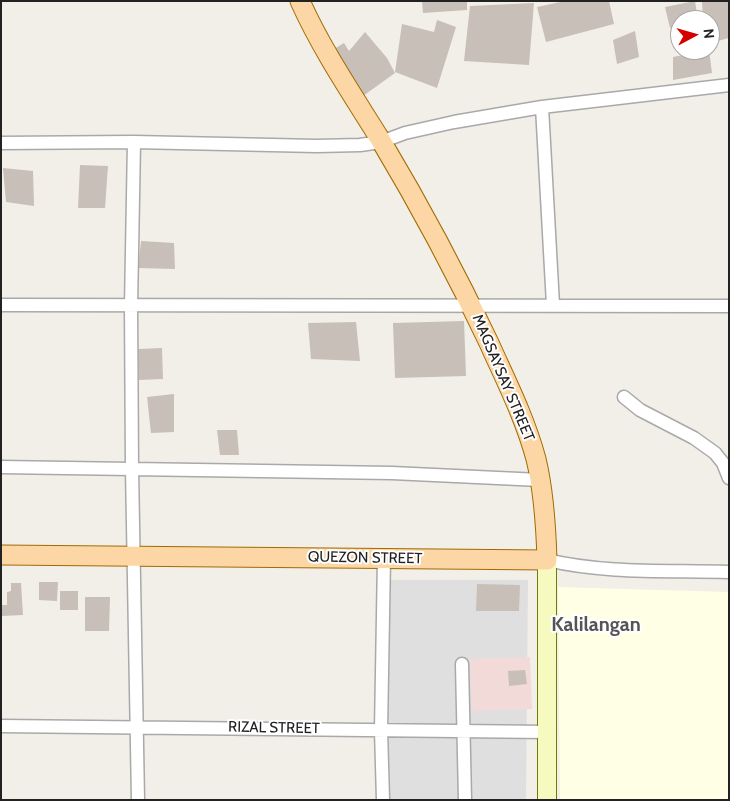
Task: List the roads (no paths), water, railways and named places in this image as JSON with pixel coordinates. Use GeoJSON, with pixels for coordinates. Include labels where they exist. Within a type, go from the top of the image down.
{"type":"FeatureCollection","features":[{"type":"Feature","properties":{"kind":"main road","name":"MAGSAYSAY STREET"},"geometry":{"type":"LineString","coordinates":[[300,1],[324,48],[435,234],[471,304],[517,404],[528,433],[540,480],[544,506],[547,560],[547,800]]}},
{"type":"Feature","properties":{"kind":"main road","name":"QUEZON STREET"},"geometry":{"type":"LineString","coordinates":[[1,555],[547,560]]}},
{"type":"Feature","properties":{"kind":"street"},"geometry":{"type":"LineString","coordinates":[[1,143],[134,142],[360,146],[454,122],[542,107],[729,85]]}},
{"type":"Feature","properties":{"kind":"street"},"geometry":{"type":"LineString","coordinates":[[542,107],[552,305]]}},
{"type":"Feature","properties":{"kind":"street"},"geometry":{"type":"LineString","coordinates":[[134,142],[131,306],[133,555],[138,800]]}},
{"type":"Feature","properties":{"kind":"street"},"geometry":{"type":"LineString","coordinates":[[1,304],[131,306],[471,304],[729,306]]}},
{"type":"Feature","properties":{"kind":"street"},"geometry":{"type":"LineString","coordinates":[[624,397],[640,410],[694,438],[715,453],[723,464],[729,478]]}},
{"type":"Feature","properties":{"kind":"street"},"geometry":{"type":"LineString","coordinates":[[1,467],[392,473],[540,480]]}},
{"type":"Feature","properties":{"kind":"street"},"geometry":{"type":"LineString","coordinates":[[383,800],[381,730],[384,558]]}},
{"type":"Feature","properties":{"kind":"street","name":"QUEZON STREET"},"geometry":{"type":"LineString","coordinates":[[547,560],[567,565],[604,569],[729,572]]}},
{"type":"Feature","properties":{"kind":"street"},"geometry":{"type":"LineString","coordinates":[[462,664],[465,800]]}},
{"type":"Feature","properties":{"kind":"street","name":"RIZAL STREET"},"geometry":{"type":"LineString","coordinates":[[1,726],[548,732]]}},
{"type":"Feature","properties":{"kind":"district","name":"Kalilangan"},"geometry":{"type":"Point","coordinates":[596,625]}}]}
